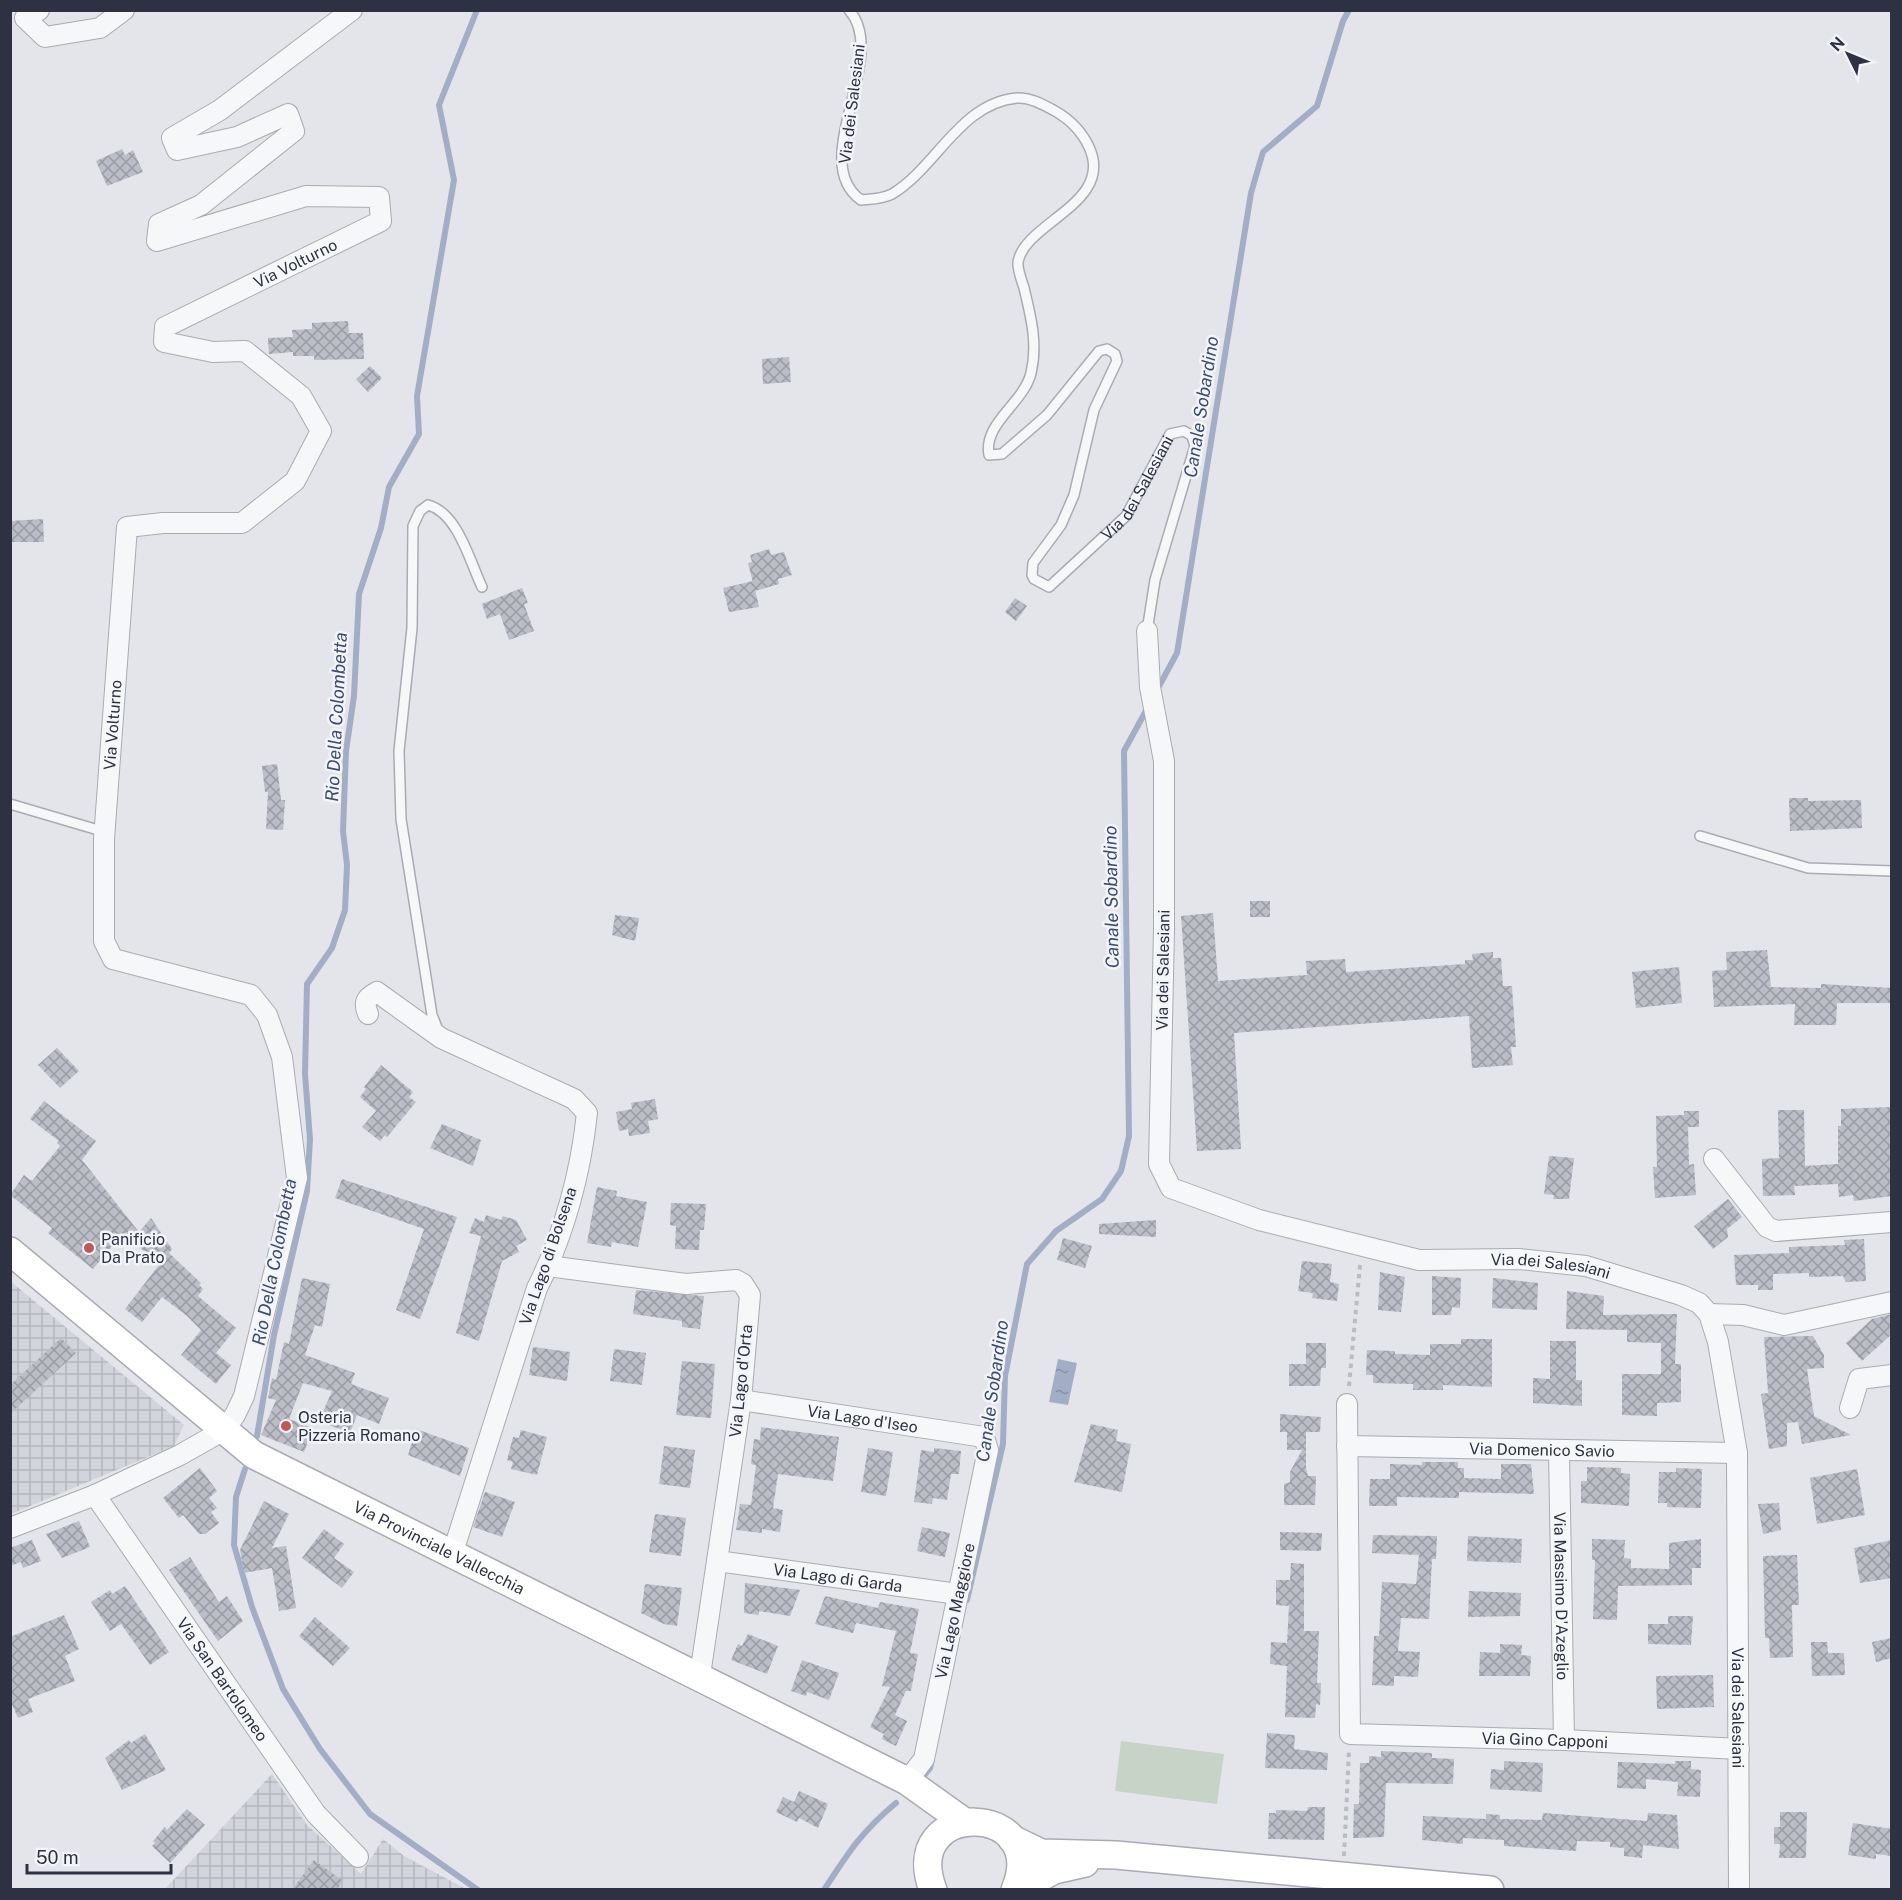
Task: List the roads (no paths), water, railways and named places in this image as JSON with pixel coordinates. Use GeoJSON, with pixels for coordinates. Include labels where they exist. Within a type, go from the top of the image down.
{"type":"FeatureCollection","features":[{"type":"Feature","properties":{"kind":"main road","name":"Via Provinciale Vallecchia"},"geometry":{"type":"LineString","coordinates":[[10,1251],[254,1455],[452,1556],[700,1675],[907,1781],[963,1821]]}},
{"type":"Feature","properties":{"kind":"main road"},"geometry":{"type":"LineString","coordinates":[[907,1781],[926,1816],[934,1843]]}},
{"type":"Feature","properties":{"kind":"main road"},"geometry":{"type":"LineString","coordinates":[[933,1890],[927,1866],[934,1843],[946,1829],[963,1821],[977,1820],[990,1822],[1012,1839],[1041,1852],[1116,1855],[1490,1890]]}},
{"type":"Feature","properties":{"kind":"main road"},"geometry":{"type":"LineString","coordinates":[[1012,1839],[1021,1864],[1016,1890]]}},
{"type":"Feature","properties":{"kind":"main road"},"geometry":{"type":"LineString","coordinates":[[1016,1890],[1054,1870],[1116,1855]]}},
{"type":"Feature","properties":{"kind":"street"},"geometry":{"type":"LineString","coordinates":[[39,10],[25,18],[45,37],[100,28],[124,10]]}},
{"type":"Feature","properties":{"kind":"street","name":"Via Volturno"},"geometry":{"type":"LineString","coordinates":[[224,1430],[235,1415],[244,1396],[297,1178],[282,1057],[267,1015],[251,995],[113,959],[104,941],[105,832],[127,527],[163,523],[242,523],[295,481],[321,431],[301,396],[245,351],[213,352],[164,342],[165,327],[381,221],[379,197],[306,196],[157,241],[159,224],[201,205],[294,131],[288,114],[237,137],[177,150],[172,138],[220,110],[352,10]]}},
{"type":"Feature","properties":{"kind":"street","name":"Via dei Salesiani"},"geometry":{"type":"LineString","coordinates":[[1147,631],[1150,687],[1164,761],[1164,929],[1159,1164],[1172,1188],[1203,1202],[1362,1247],[1419,1260],[1519,1259],[1586,1266],[1682,1295],[1699,1303],[1709,1314],[1718,1342],[1737,1453],[1739,1890]]}},
{"type":"Feature","properties":{"kind":"street","name":"Via Lago di Bolsena"},"geometry":{"type":"LineString","coordinates":[[368,1014],[364,1004],[367,998],[377,992],[441,1038],[574,1099],[587,1113],[585,1133],[568,1207],[548,1266],[537,1288],[452,1556]]}},
{"type":"Feature","properties":{"kind":"street"},"geometry":{"type":"LineString","coordinates":[[1714,1160],[1767,1227],[1776,1231],[1892,1221]]}},
{"type":"Feature","properties":{"kind":"street","name":"Via Lago d'Orta"},"geometry":{"type":"LineString","coordinates":[[548,1266],[686,1284],[736,1280],[743,1284],[750,1295],[741,1400],[700,1675]]}},
{"type":"Feature","properties":{"kind":"street"},"geometry":{"type":"LineString","coordinates":[[1709,1314],[1743,1315],[1784,1326],[1892,1302]]}},
{"type":"Feature","properties":{"kind":"street"},"geometry":{"type":"LineString","coordinates":[[1850,1408],[1859,1379],[1892,1375]]}},
{"type":"Feature","properties":{"kind":"street","name":"Via Lago d'Iseo"},"geometry":{"type":"LineString","coordinates":[[741,1400],[984,1437]]}},
{"type":"Feature","properties":{"kind":"street"},"geometry":{"type":"LineString","coordinates":[[1347,1404],[1347,1446]]}},
{"type":"Feature","properties":{"kind":"street"},"geometry":{"type":"LineString","coordinates":[[10,1528],[95,1495],[180,1455],[224,1430]]}},
{"type":"Feature","properties":{"kind":"street","name":"Via Lago Maggiore"},"geometry":{"type":"LineString","coordinates":[[907,1781],[924,1759],[988,1450],[984,1437]]}},
{"type":"Feature","properties":{"kind":"street","name":"Via Domenico Savio"},"geometry":{"type":"LineString","coordinates":[[1347,1446],[1558,1452],[1737,1453]]}},
{"type":"Feature","properties":{"kind":"street","name":"Via Gino Capponi"},"geometry":{"type":"LineString","coordinates":[[1347,1446],[1350,1734],[1564,1740],[1739,1749]]}},
{"type":"Feature","properties":{"kind":"street","name":"Via Massimo D'Azeglio"},"geometry":{"type":"LineString","coordinates":[[1558,1452],[1564,1740]]}},
{"type":"Feature","properties":{"kind":"street","name":"Via San Bartolomeo"},"geometry":{"type":"LineString","coordinates":[[95,1495],[316,1814],[358,1857]]}},
{"type":"Feature","properties":{"kind":"street","name":"Via Lago di Garda"},"geometry":{"type":"LineString","coordinates":[[717,1561],[958,1594]]}},
{"type":"Feature","properties":{"kind":"lane","name":"Via dei Salesiani"},"geometry":{"type":"LineString","coordinates":[[849,10],[857,20],[860,53],[843,152],[844,180],[851,193],[861,200],[892,194],[972,116],[999,103],[1017,98],[1039,102],[1062,115],[1083,134],[1094,162],[1091,179],[1082,194],[1063,215],[1026,244],[1017,262],[1036,349],[1030,376],[1017,400],[993,431],[987,444],[989,455],[1002,454],[1047,416],[1100,351],[1107,349],[1116,354],[1117,361],[1094,410],[1074,495],[1060,525],[1033,563],[1034,579],[1049,587],[1126,516],[1170,434],[1184,431],[1192,436],[1195,446],[1155,580],[1147,631]]}},
{"type":"Feature","properties":{"kind":"lane"},"geometry":{"type":"LineString","coordinates":[[441,1038],[432,1015],[401,819],[399,751],[412,628],[413,526],[420,511],[428,505],[436,508],[453,524],[482,587]]}},
{"type":"Feature","properties":{"kind":"lane"},"geometry":{"type":"LineString","coordinates":[[10,804],[105,832]]}},
{"type":"Feature","properties":{"kind":"lane"},"geometry":{"type":"LineString","coordinates":[[1700,836],[1808,868],[1892,871]]}},
{"type":"Feature","properties":{"kind":"water"},"geometry":{"type":"Polygon","coordinates":[[[1058,1359],[1077,1363],[1068,1405],[1049,1402],[1058,1359]]]}},
{"type":"Feature","properties":{"kind":"waterway","name":"Rio Della Colombetta"},"geometry":{"type":"LineString","coordinates":[[257,1436],[274,1335],[307,1191],[310,1139],[305,1074],[307,984],[332,948],[345,910],[347,865],[343,831],[346,751],[354,696],[359,594],[381,528],[389,487],[419,434],[417,396],[454,180],[439,105],[477,10]]}},
{"type":"Feature","properties":{"kind":"waterway","name":"Canale Sobardino"},"geometry":{"type":"LineString","coordinates":[[1157,690],[1177,653],[1251,193],[1263,152],[1317,106],[1343,21],[1349,10]]}},
{"type":"Feature","properties":{"kind":"waterway","name":"Canale Sobardino"},"geometry":{"type":"LineString","coordinates":[[967,1600],[1003,1444],[1005,1376],[1027,1264],[1056,1231],[1102,1199],[1121,1171],[1129,1136],[1124,751],[1148,707]]}},
{"type":"Feature","properties":{"kind":"waterway","name":"Rio Della Colombetta"},"geometry":{"type":"LineString","coordinates":[[245,1469],[236,1497],[234,1545],[252,1607],[283,1689],[320,1749],[370,1814],[478,1890]]}},
{"type":"Feature","properties":{"kind":"waterway","name":"Canale Sobardino"},"geometry":{"type":"LineString","coordinates":[[921,1779],[930,1768],[932,1759]]}},
{"type":"Feature","properties":{"kind":"waterway","name":"Canale Sobardino"},"geometry":{"type":"LineString","coordinates":[[824,1890],[856,1843],[896,1803]]}},
{"type":"Feature","properties":{"kind":"place","name":"Panificio Da Prato"},"geometry":{"type":"Point","coordinates":[89,1248]}},
{"type":"Feature","properties":{"kind":"place","name":"Osteria Pizzeria Romano"},"geometry":{"type":"Point","coordinates":[286,1426]}}]}
